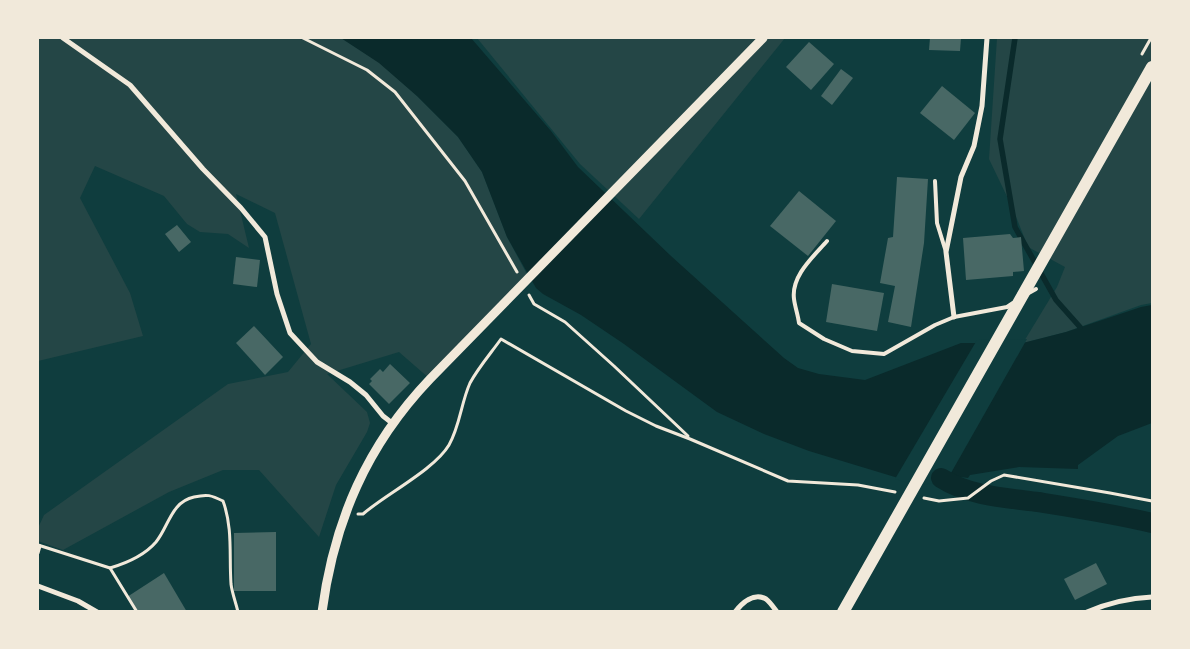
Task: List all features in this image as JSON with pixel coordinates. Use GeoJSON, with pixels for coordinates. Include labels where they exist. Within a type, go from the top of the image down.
{"type":"FeatureCollection","features":[{"type":"Feature","properties":{"kind":"main road"},"geometry":{"type":"LineString","coordinates":[[842,612],[1152,67]]}},
{"type":"Feature","properties":{"kind":"street"},"geometry":{"type":"LineString","coordinates":[[62,38],[130,85],[203,170],[265,237],[277,294],[290,334],[317,362],[350,382],[366,395],[383,416],[392,423]]}},
{"type":"Feature","properties":{"kind":"street"},"geometry":{"type":"LineString","coordinates":[[322,612],[325,586],[334,546],[346,510],[372,455],[392,423],[416,394],[763,38]]}},
{"type":"Feature","properties":{"kind":"street"},"geometry":{"type":"LineString","coordinates":[[954,317],[946,252],[961,177],[974,146],[982,106],[987,38]]}},
{"type":"Feature","properties":{"kind":"street"},"geometry":{"type":"LineString","coordinates":[[38,586],[78,601],[97,612]]}},
{"type":"Feature","properties":{"kind":"street"},"geometry":{"type":"LineString","coordinates":[[735,612],[741,604],[750,598],[758,597],[766,599],[777,612]]}},
{"type":"Feature","properties":{"kind":"street"},"geometry":{"type":"LineString","coordinates":[[1087,612],[1103,605],[1152,597]]}},
{"type":"Feature","properties":{"kind":"lane"},"geometry":{"type":"LineString","coordinates":[[935,181],[937,223],[946,252]]}},
{"type":"Feature","properties":{"kind":"lane"},"geometry":{"type":"LineString","coordinates":[[826,240],[795,283],[794,298],[799,323],[824,339],[852,351],[884,354],[935,325],[954,317],[1007,307],[1036,289]]}},
{"type":"Feature","properties":{"kind":"path"},"geometry":{"type":"LineString","coordinates":[[303,38],[367,70],[395,92],[465,181],[520,278]]}},
{"type":"Feature","properties":{"kind":"path"},"geometry":{"type":"LineString","coordinates":[[524,287],[534,304],[564,322],[690,438]]}},
{"type":"Feature","properties":{"kind":"path"},"geometry":{"type":"LineString","coordinates":[[357,514],[363,514],[433,463],[448,446],[470,384],[501,339],[626,411],[656,426],[690,438],[788,481],[858,485],[903,494]]}},
{"type":"Feature","properties":{"kind":"path"},"geometry":{"type":"LineString","coordinates":[[921,497],[939,501],[968,498],[991,481],[1004,475],[1110,492],[1152,502]]}},
{"type":"Feature","properties":{"kind":"path"},"geometry":{"type":"LineString","coordinates":[[38,552],[39,545],[110,568],[131,562],[155,543],[178,504],[184,499],[209,494],[223,501],[227,512],[230,533],[231,587],[238,612]]}},
{"type":"Feature","properties":{"kind":"path"},"geometry":{"type":"LineString","coordinates":[[110,568],[138,612]]}},
{"type":"Feature","properties":{"kind":"shaded area"},"geometry":{"type":"Polygon","coordinates":[[[38,38],[341,38],[379,62],[417,96],[458,137],[482,172],[507,237],[529,278],[430,379],[399,352],[327,374],[367,412],[370,423],[367,432],[336,485],[319,537],[259,470],[223,470],[169,492],[63,550],[38,541],[38,528],[44,515],[228,384],[288,372],[311,344],[275,213],[236,194],[249,248],[228,234],[200,232],[187,224],[164,196],[95,166],[80,198],[130,293],[143,336],[38,361],[38,38]]]}},
{"type":"Feature","properties":{"kind":"shaded area"},"geometry":{"type":"Polygon","coordinates":[[[341,38],[471,38],[551,131],[578,167],[671,256],[784,358],[798,368],[819,374],[865,380],[961,343],[1023,343],[1066,332],[1152,305],[1152,423],[1118,436],[1078,465],[1078,469],[1019,467],[970,475],[968,478],[953,476],[918,484],[809,451],[764,434],[717,412],[624,344],[536,288],[507,237],[482,172],[458,137],[417,96],[379,63],[341,38]]]}},
{"type":"Feature","properties":{"kind":"shaded area"},"geometry":{"type":"Polygon","coordinates":[[[477,38],[785,38],[639,219],[580,164],[477,38]]]}},
{"type":"Feature","properties":{"kind":"shaded area"},"geometry":{"type":"Polygon","coordinates":[[[997,38],[1152,38],[1152,303],[1141,305],[1066,332],[1023,343],[1057,287],[1065,267],[1028,247],[1013,209],[989,159],[997,38]]]}},
{"type":"Feature","properties":{"kind":"pier"},"geometry":{"type":"Polygon","coordinates":[[[1027,339],[947,480],[918,486],[895,479],[977,340],[1027,339]]]}},
{"type":"Feature","properties":{"kind":"building"},"geometry":{"type":"Polygon","coordinates":[[[930,38],[961,38],[960,51],[929,50],[930,38]]]}},
{"type":"Feature","properties":{"kind":"building"},"geometry":{"type":"Polygon","coordinates":[[[809,42],[834,64],[811,90],[786,67],[809,42]]]}},
{"type":"Feature","properties":{"kind":"building"},"geometry":{"type":"Polygon","coordinates":[[[841,69],[853,78],[832,105],[821,96],[841,69]]]}},
{"type":"Feature","properties":{"kind":"building"},"geometry":{"type":"Polygon","coordinates":[[[942,86],[975,113],[954,140],[920,113],[942,86]]]}},
{"type":"Feature","properties":{"kind":"building"},"geometry":{"type":"Polygon","coordinates":[[[897,177],[928,179],[924,243],[911,327],[888,322],[895,286],[880,283],[888,238],[893,237],[897,177]]]}},
{"type":"Feature","properties":{"kind":"building"},"geometry":{"type":"Polygon","coordinates":[[[799,191],[836,221],[808,256],[770,226],[799,191]]]}},
{"type":"Feature","properties":{"kind":"building"},"geometry":{"type":"Polygon","coordinates":[[[177,225],[191,242],[179,252],[165,234],[177,225]]]}},
{"type":"Feature","properties":{"kind":"building"},"geometry":{"type":"Polygon","coordinates":[[[1010,234],[1013,238],[1021,237],[1024,271],[1013,272],[1013,276],[966,280],[963,238],[1010,234]]]}},
{"type":"Feature","properties":{"kind":"building"},"geometry":{"type":"Polygon","coordinates":[[[236,257],[260,260],[257,287],[233,284],[236,257]]]}},
{"type":"Feature","properties":{"kind":"building"},"geometry":{"type":"Polygon","coordinates":[[[832,284],[884,293],[877,331],[826,322],[832,284]]]}},
{"type":"Feature","properties":{"kind":"building"},"geometry":{"type":"Polygon","coordinates":[[[254,326],[283,357],[265,375],[236,343],[254,326]]]}},
{"type":"Feature","properties":{"kind":"building"},"geometry":{"type":"Polygon","coordinates":[[[390,364],[410,383],[389,404],[369,384],[372,381],[370,379],[380,369],[383,372],[390,364]]]}},
{"type":"Feature","properties":{"kind":"building"},"geometry":{"type":"Polygon","coordinates":[[[276,532],[276,591],[234,591],[234,533],[276,532]]]}},
{"type":"Feature","properties":{"kind":"building"},"geometry":{"type":"Polygon","coordinates":[[[1096,563],[1107,584],[1075,600],[1064,579],[1096,563]]]}},
{"type":"Feature","properties":{"kind":"building"},"geometry":{"type":"Polygon","coordinates":[[[164,573],[187,612],[136,612],[127,597],[164,573]]]}},
{"type":"Feature","properties":{"kind":"waterway"},"geometry":{"type":"LineString","coordinates":[[1015,38],[1000,139],[1015,227],[1056,300],[1080,327]]}},
{"type":"Feature","properties":{"kind":"waterway"},"geometry":{"type":"LineString","coordinates":[[941,478],[963,489],[988,495],[1081,509],[1152,523]]}}]}
